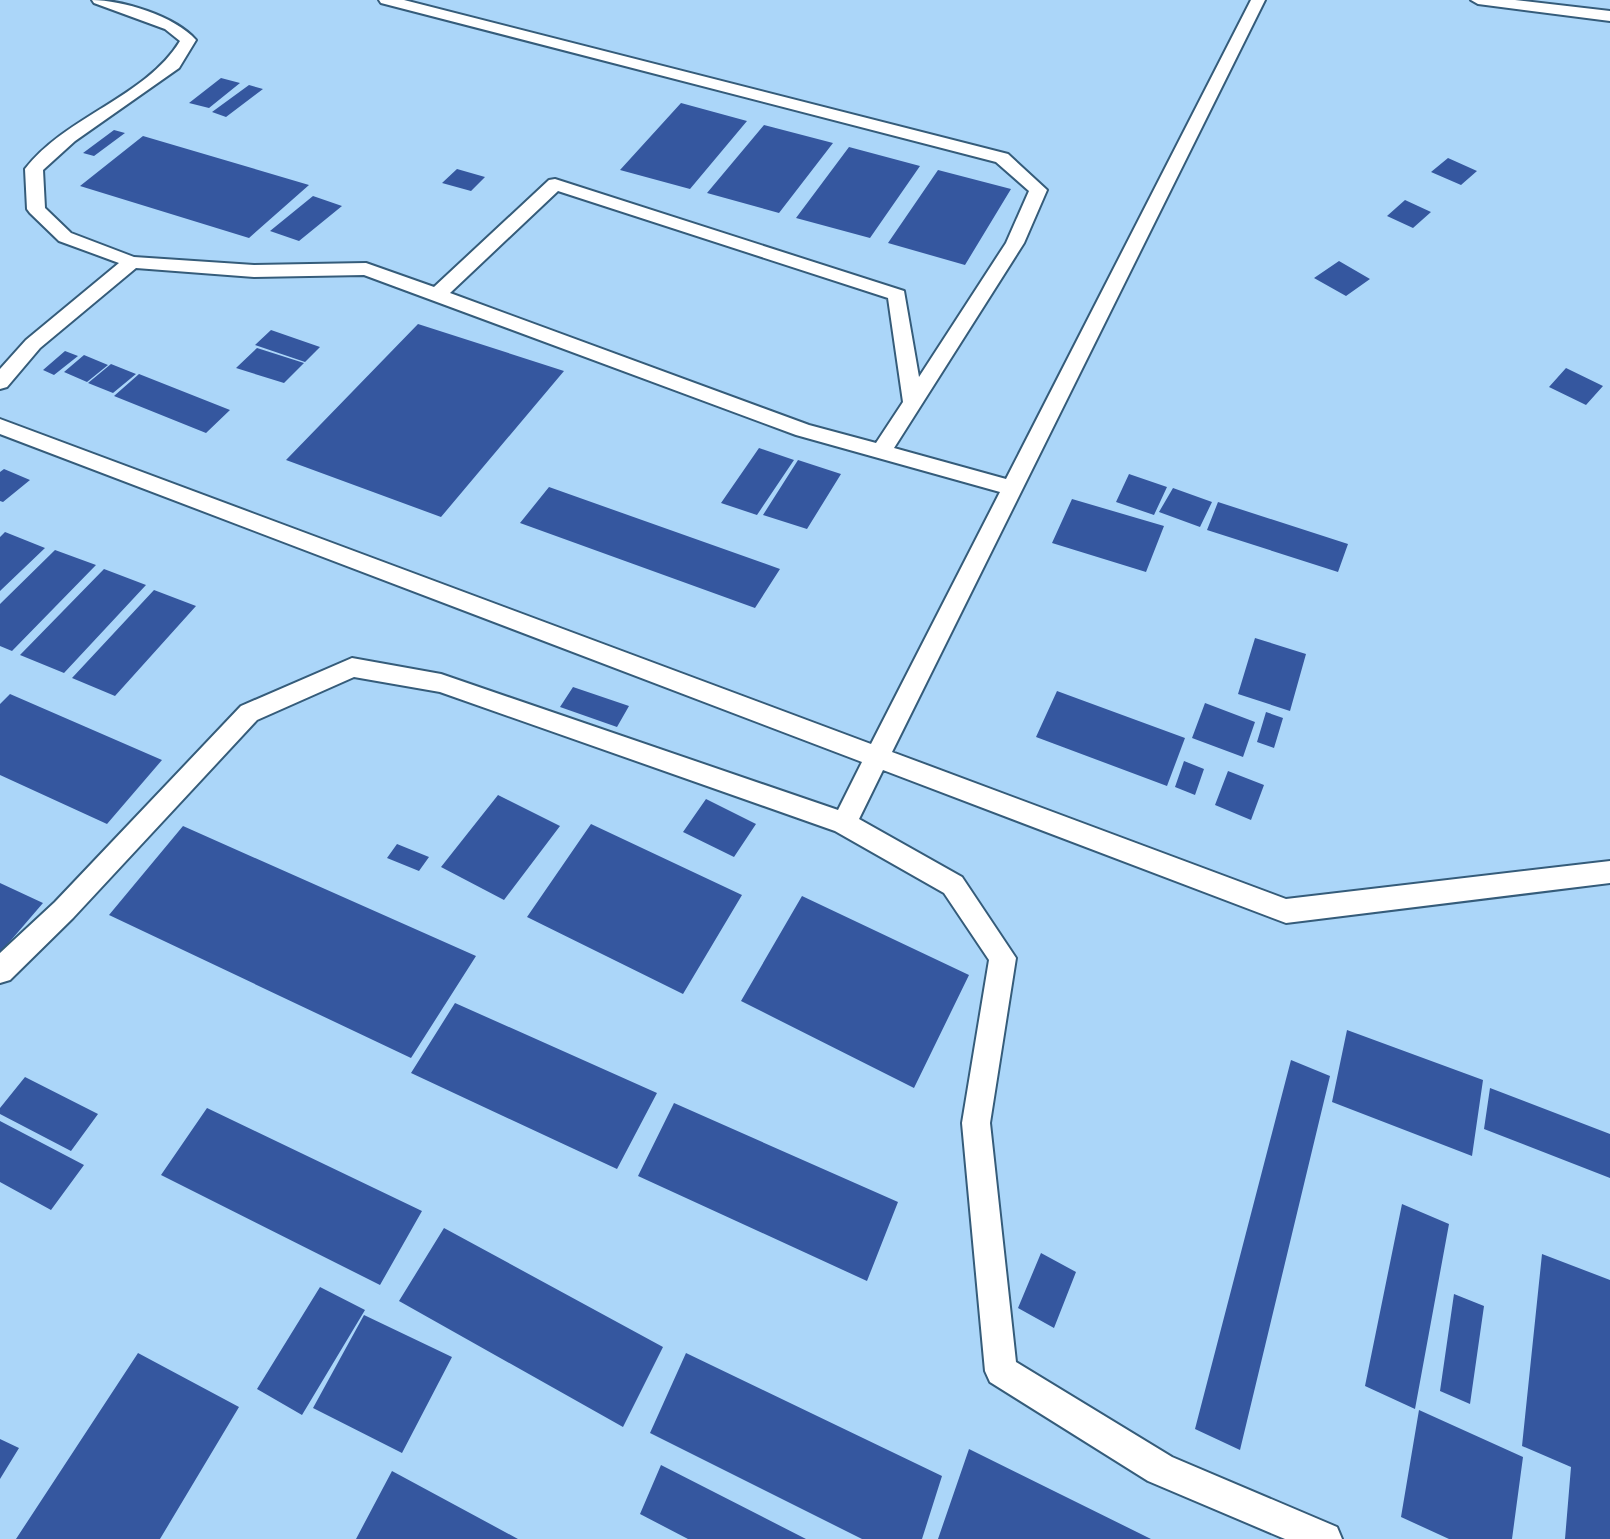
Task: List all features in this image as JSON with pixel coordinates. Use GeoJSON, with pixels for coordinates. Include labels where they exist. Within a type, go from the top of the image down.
{"type":"FeatureCollection","features":[{"type":"Feature","properties":{"kind":"lane"},"geometry":{"type":"LineString","coordinates":[[99,0],[170,26],[188,40],[173,65],[69,136],[34,169],[36,209],[65,237],[132,262],[254,271],[366,269],[803,430],[1014,489]]}},
{"type":"Feature","properties":{"kind":"lane"},"geometry":{"type":"LineString","coordinates":[[386,0],[1002,158],[1038,190],[1014,243],[881,452]]}},
{"type":"Feature","properties":{"kind":"lane"},"geometry":{"type":"LineString","coordinates":[[844,823],[1258,0]]}},
{"type":"Feature","properties":{"kind":"lane"},"geometry":{"type":"LineString","coordinates":[[1478,0],[1610,16]]}},
{"type":"Feature","properties":{"kind":"lane"},"geometry":{"type":"LineString","coordinates":[[437,295],[555,184],[897,295],[913,402]]}},
{"type":"Feature","properties":{"kind":"lane"},"geometry":{"type":"LineString","coordinates":[[0,382],[33,344],[132,262]]}},
{"type":"Feature","properties":{"kind":"lane"},"geometry":{"type":"LineString","coordinates":[[0,426],[1286,911],[1610,872]]}},
{"type":"Feature","properties":{"kind":"lane"},"geometry":{"type":"LineString","coordinates":[[0,971],[64,910],[249,713],[352,667],[442,683],[844,823],[953,885],[1003,958],[976,1123],[1000,1371],[1160,1469],[1325,1539]]}},
{"type":"Feature","properties":{"kind":"building"},"geometry":{"type":"Polygon","coordinates":[[[221,78],[240,83],[209,108],[189,103],[221,78]]]}},
{"type":"Feature","properties":{"kind":"building"},"geometry":{"type":"Polygon","coordinates":[[[249,85],[263,89],[226,117],[212,112],[249,85]]]}},
{"type":"Feature","properties":{"kind":"building"},"geometry":{"type":"Polygon","coordinates":[[[681,103],[747,121],[690,189],[620,170],[681,103]]]}},
{"type":"Feature","properties":{"kind":"building"},"geometry":{"type":"Polygon","coordinates":[[[764,125],[833,143],[779,213],[707,193],[764,125]]]}},
{"type":"Feature","properties":{"kind":"building"},"geometry":{"type":"Polygon","coordinates":[[[114,130],[125,133],[94,156],[83,153],[114,130]]]}},
{"type":"Feature","properties":{"kind":"building"},"geometry":{"type":"Polygon","coordinates":[[[143,136],[309,185],[249,238],[80,186],[143,136]]]}},
{"type":"Feature","properties":{"kind":"building"},"geometry":{"type":"Polygon","coordinates":[[[849,147],[920,166],[870,238],[796,218],[849,147]]]}},
{"type":"Feature","properties":{"kind":"building"},"geometry":{"type":"Polygon","coordinates":[[[1448,158],[1477,171],[1461,185],[1431,172],[1448,158]]]}},
{"type":"Feature","properties":{"kind":"building"},"geometry":{"type":"Polygon","coordinates":[[[457,169],[485,177],[471,191],[442,183],[457,169]]]}},
{"type":"Feature","properties":{"kind":"building"},"geometry":{"type":"Polygon","coordinates":[[[938,170],[1011,189],[965,265],[888,243],[938,170]]]}},
{"type":"Feature","properties":{"kind":"building"},"geometry":{"type":"Polygon","coordinates":[[[313,196],[342,206],[299,241],[270,231],[313,196]]]}},
{"type":"Feature","properties":{"kind":"building"},"geometry":{"type":"Polygon","coordinates":[[[1405,200],[1431,212],[1413,228],[1387,216],[1405,200]]]}},
{"type":"Feature","properties":{"kind":"building"},"geometry":{"type":"Polygon","coordinates":[[[1339,261],[1370,279],[1346,296],[1314,278],[1339,261]]]}},
{"type":"Feature","properties":{"kind":"building"},"geometry":{"type":"Polygon","coordinates":[[[418,324],[564,371],[441,517],[286,460],[418,324]]]}},
{"type":"Feature","properties":{"kind":"building"},"geometry":{"type":"Polygon","coordinates":[[[271,330],[320,347],[305,362],[255,345],[271,330]]]}},
{"type":"Feature","properties":{"kind":"building"},"geometry":{"type":"Polygon","coordinates":[[[257,348],[304,363],[284,383],[236,368],[257,348]]]}},
{"type":"Feature","properties":{"kind":"building"},"geometry":{"type":"Polygon","coordinates":[[[65,351],[78,356],[54,375],[43,370],[65,351]]]}},
{"type":"Feature","properties":{"kind":"building"},"geometry":{"type":"Polygon","coordinates":[[[84,355],[108,365],[87,382],[64,372],[84,355]]]}},
{"type":"Feature","properties":{"kind":"building"},"geometry":{"type":"Polygon","coordinates":[[[111,364],[136,374],[113,393],[88,383],[111,364]]]}},
{"type":"Feature","properties":{"kind":"building"},"geometry":{"type":"Polygon","coordinates":[[[1566,368],[1603,386],[1586,405],[1549,387],[1566,368]]]}},
{"type":"Feature","properties":{"kind":"building"},"geometry":{"type":"Polygon","coordinates":[[[139,374],[230,410],[206,433],[114,396],[139,374]]]}},
{"type":"Feature","properties":{"kind":"building"},"geometry":{"type":"Polygon","coordinates":[[[759,448],[794,460],[757,515],[721,503],[759,448]]]}},
{"type":"Feature","properties":{"kind":"building"},"geometry":{"type":"Polygon","coordinates":[[[798,460],[841,474],[807,529],[763,515],[798,460]]]}},
{"type":"Feature","properties":{"kind":"building"},"geometry":{"type":"Polygon","coordinates":[[[4,469],[30,480],[3,502],[0,501],[0,472],[4,469]]]}},
{"type":"Feature","properties":{"kind":"building"},"geometry":{"type":"Polygon","coordinates":[[[1129,474],[1167,487],[1154,515],[1116,502],[1129,474]]]}},
{"type":"Feature","properties":{"kind":"building"},"geometry":{"type":"Polygon","coordinates":[[[549,487],[780,569],[755,608],[520,523],[549,487]]]}},
{"type":"Feature","properties":{"kind":"building"},"geometry":{"type":"Polygon","coordinates":[[[1173,488],[1212,502],[1200,527],[1159,512],[1173,488]]]}},
{"type":"Feature","properties":{"kind":"building"},"geometry":{"type":"Polygon","coordinates":[[[1072,499],[1164,526],[1146,572],[1052,543],[1072,499]]]}},
{"type":"Feature","properties":{"kind":"building"},"geometry":{"type":"Polygon","coordinates":[[[1218,502],[1348,544],[1338,572],[1207,530],[1218,502]]]}},
{"type":"Feature","properties":{"kind":"building"},"geometry":{"type":"Polygon","coordinates":[[[5,532],[45,548],[0,591],[0,537],[5,532]]]}},
{"type":"Feature","properties":{"kind":"building"},"geometry":{"type":"Polygon","coordinates":[[[55,550],[96,565],[12,651],[0,646],[0,604],[55,550]]]}},
{"type":"Feature","properties":{"kind":"building"},"geometry":{"type":"Polygon","coordinates":[[[104,569],[146,585],[64,673],[20,655],[104,569]]]}},
{"type":"Feature","properties":{"kind":"building"},"geometry":{"type":"Polygon","coordinates":[[[154,590],[196,606],[115,696],[72,678],[154,590]]]}},
{"type":"Feature","properties":{"kind":"building"},"geometry":{"type":"Polygon","coordinates":[[[1255,638],[1306,654],[1290,711],[1238,694],[1255,638]]]}},
{"type":"Feature","properties":{"kind":"building"},"geometry":{"type":"Polygon","coordinates":[[[573,687],[629,706],[617,727],[560,707],[573,687]]]}},
{"type":"Feature","properties":{"kind":"building"},"geometry":{"type":"Polygon","coordinates":[[[1057,691],[1185,738],[1167,786],[1036,737],[1057,691]]]}},
{"type":"Feature","properties":{"kind":"building"},"geometry":{"type":"Polygon","coordinates":[[[10,694],[162,760],[107,824],[0,775],[0,704],[10,694]]]}},
{"type":"Feature","properties":{"kind":"building"},"geometry":{"type":"Polygon","coordinates":[[[1205,703],[1255,722],[1243,757],[1192,738],[1205,703]]]}},
{"type":"Feature","properties":{"kind":"building"},"geometry":{"type":"Polygon","coordinates":[[[1266,712],[1283,718],[1274,748],[1257,742],[1266,712]]]}},
{"type":"Feature","properties":{"kind":"building"},"geometry":{"type":"Polygon","coordinates":[[[1184,761],[1204,769],[1195,795],[1175,787],[1184,761]]]}},
{"type":"Feature","properties":{"kind":"building"},"geometry":{"type":"Polygon","coordinates":[[[1228,771],[1264,785],[1251,820],[1215,805],[1228,771]]]}},
{"type":"Feature","properties":{"kind":"building"},"geometry":{"type":"Polygon","coordinates":[[[498,795],[560,826],[504,900],[441,867],[498,795]]]}},
{"type":"Feature","properties":{"kind":"building"},"geometry":{"type":"Polygon","coordinates":[[[706,799],[756,824],[734,857],[683,832],[706,799]]]}},
{"type":"Feature","properties":{"kind":"building"},"geometry":{"type":"Polygon","coordinates":[[[591,824],[742,895],[683,994],[527,917],[591,824]]]}},
{"type":"Feature","properties":{"kind":"building"},"geometry":{"type":"Polygon","coordinates":[[[183,826],[476,956],[411,1058],[109,915],[183,826]]]}},
{"type":"Feature","properties":{"kind":"building"},"geometry":{"type":"Polygon","coordinates":[[[397,844],[429,857],[419,871],[387,858],[397,844]]]}},
{"type":"Feature","properties":{"kind":"building"},"geometry":{"type":"Polygon","coordinates":[[[0,883],[43,903],[0,953],[0,883]]]}},
{"type":"Feature","properties":{"kind":"building"},"geometry":{"type":"Polygon","coordinates":[[[802,896],[969,975],[914,1088],[741,1001],[802,896]]]}},
{"type":"Feature","properties":{"kind":"building"},"geometry":{"type":"Polygon","coordinates":[[[455,1003],[657,1093],[617,1169],[411,1073],[455,1003]]]}},
{"type":"Feature","properties":{"kind":"building"},"geometry":{"type":"Polygon","coordinates":[[[1347,1030],[1483,1080],[1472,1156],[1332,1102],[1347,1030]]]}},
{"type":"Feature","properties":{"kind":"building"},"geometry":{"type":"Polygon","coordinates":[[[1291,1060],[1330,1076],[1240,1450],[1195,1429],[1291,1060]]]}},
{"type":"Feature","properties":{"kind":"building"},"geometry":{"type":"Polygon","coordinates":[[[25,1077],[98,1114],[71,1151],[0,1114],[0,1108],[25,1077]]]}},
{"type":"Feature","properties":{"kind":"building"},"geometry":{"type":"Polygon","coordinates":[[[1490,1088],[1610,1134],[1610,1178],[1484,1129],[1490,1088]]]}},
{"type":"Feature","properties":{"kind":"building"},"geometry":{"type":"Polygon","coordinates":[[[674,1103],[898,1202],[867,1281],[638,1176],[674,1103]]]}},
{"type":"Feature","properties":{"kind":"building"},"geometry":{"type":"Polygon","coordinates":[[[207,1108],[422,1211],[380,1285],[161,1175],[207,1108]]]}},
{"type":"Feature","properties":{"kind":"building"},"geometry":{"type":"Polygon","coordinates":[[[0,1121],[84,1165],[51,1210],[0,1182],[0,1121]]]}},
{"type":"Feature","properties":{"kind":"building"},"geometry":{"type":"Polygon","coordinates":[[[1402,1204],[1449,1224],[1415,1409],[1365,1386],[1402,1204]]]}},
{"type":"Feature","properties":{"kind":"building"},"geometry":{"type":"Polygon","coordinates":[[[444,1228],[663,1347],[623,1427],[399,1301],[444,1228]]]}},
{"type":"Feature","properties":{"kind":"building"},"geometry":{"type":"Polygon","coordinates":[[[1041,1253],[1076,1272],[1054,1328],[1018,1308],[1041,1253]]]}},
{"type":"Feature","properties":{"kind":"building"},"geometry":{"type":"Polygon","coordinates":[[[1542,1254],[1610,1280],[1610,1539],[1565,1539],[1571,1467],[1522,1446],[1542,1254]]]}},
{"type":"Feature","properties":{"kind":"building"},"geometry":{"type":"Polygon","coordinates":[[[320,1287],[365,1310],[302,1415],[257,1389],[320,1287]]]}},
{"type":"Feature","properties":{"kind":"building"},"geometry":{"type":"Polygon","coordinates":[[[1454,1294],[1484,1306],[1470,1404],[1440,1391],[1454,1294]]]}},
{"type":"Feature","properties":{"kind":"building"},"geometry":{"type":"Polygon","coordinates":[[[364,1315],[452,1357],[402,1453],[313,1408],[364,1315]]]}},
{"type":"Feature","properties":{"kind":"building"},"geometry":{"type":"Polygon","coordinates":[[[138,1353],[239,1407],[160,1539],[16,1539],[138,1353]]]}},
{"type":"Feature","properties":{"kind":"building"},"geometry":{"type":"Polygon","coordinates":[[[686,1353],[942,1476],[922,1539],[862,1539],[650,1433],[686,1353]]]}},
{"type":"Feature","properties":{"kind":"building"},"geometry":{"type":"Polygon","coordinates":[[[1419,1410],[1523,1457],[1512,1539],[1449,1539],[1401,1517],[1419,1410]]]}},
{"type":"Feature","properties":{"kind":"building"},"geometry":{"type":"Polygon","coordinates":[[[0,1439],[19,1448],[0,1479],[0,1439]]]}},
{"type":"Feature","properties":{"kind":"building"},"geometry":{"type":"Polygon","coordinates":[[[969,1449],[1151,1539],[938,1539],[969,1449]]]}},
{"type":"Feature","properties":{"kind":"building"},"geometry":{"type":"Polygon","coordinates":[[[661,1465],[806,1539],[688,1539],[640,1514],[661,1465]]]}},
{"type":"Feature","properties":{"kind":"building"},"geometry":{"type":"Polygon","coordinates":[[[392,1471],[518,1539],[356,1539],[392,1471]]]}}]}
